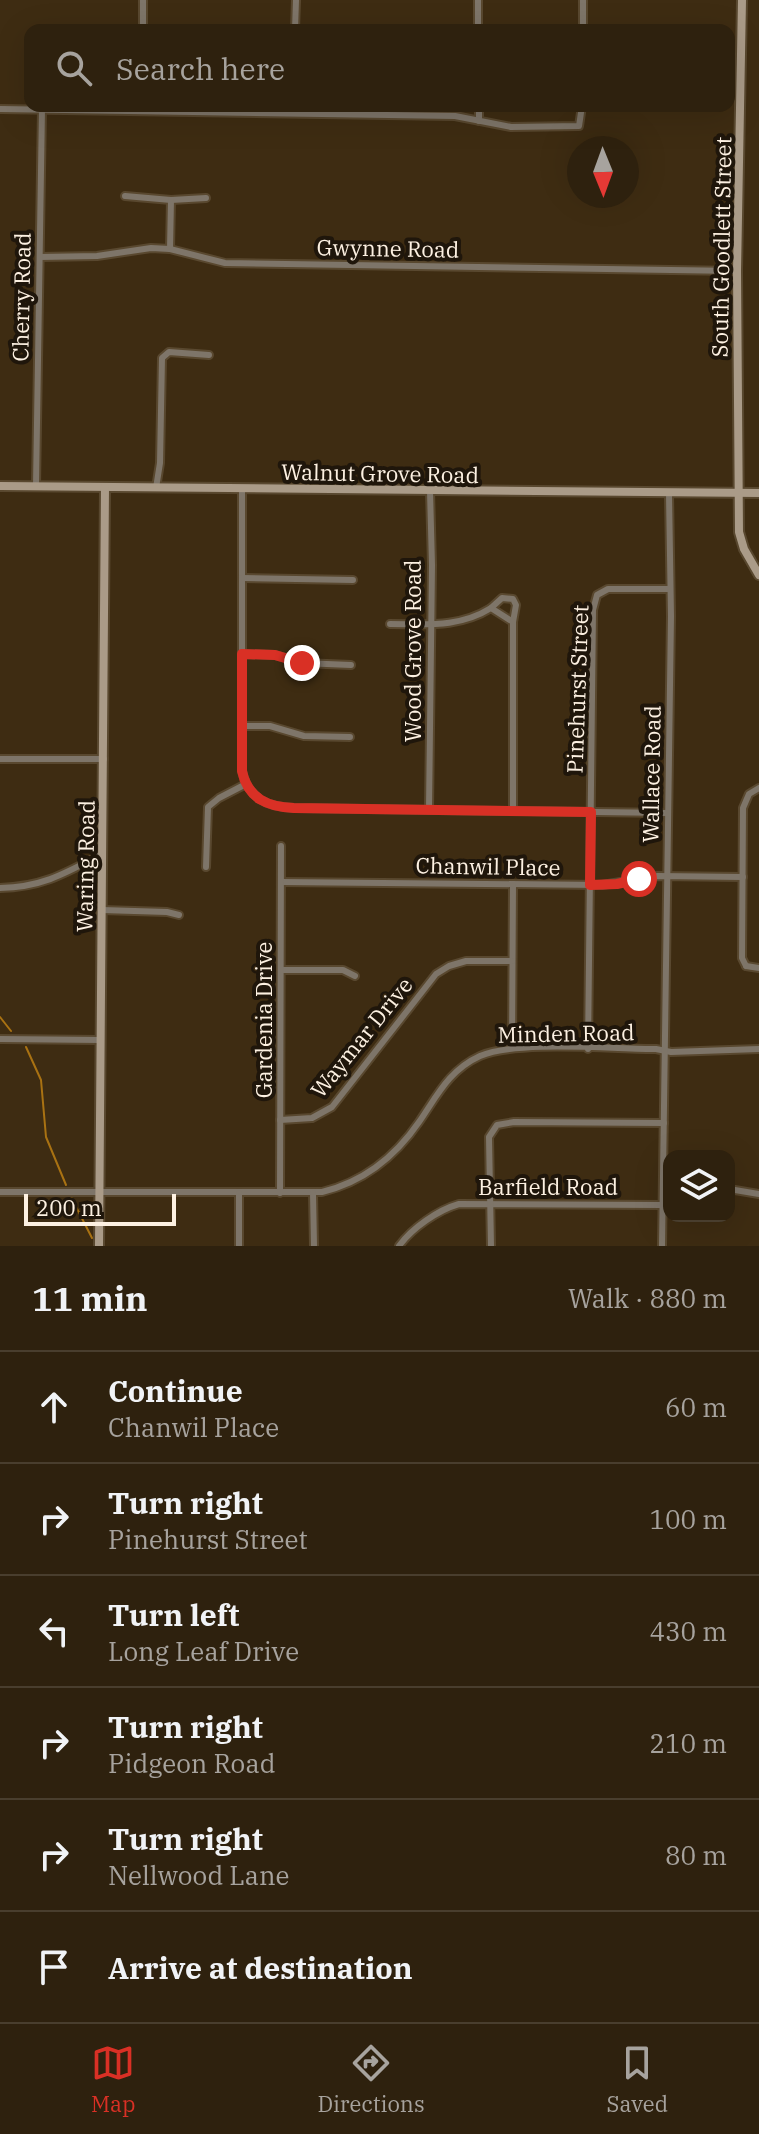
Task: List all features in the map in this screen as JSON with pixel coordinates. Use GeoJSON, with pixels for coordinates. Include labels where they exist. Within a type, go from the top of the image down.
{"type":"FeatureCollection","features":[{"type":"Feature","properties":{"kind":"main road","name":"South Goodlett Street"},"geometry":{"type":"LineString","coordinates":[[742,0],[737,271],[739,532],[744,549],[759,575]]}},
{"type":"Feature","properties":{"kind":"main road","name":"Walnut Grove Road"},"geometry":{"type":"LineString","coordinates":[[0,486],[759,493]]}},
{"type":"Feature","properties":{"kind":"main road","name":"Waring Road"},"geometry":{"type":"LineString","coordinates":[[99,1246],[105,487]]}},
{"type":"Feature","properties":{"kind":"street"},"geometry":{"type":"LineString","coordinates":[[143,0],[143,24]]}},
{"type":"Feature","properties":{"kind":"street"},"geometry":{"type":"LineString","coordinates":[[295,24],[296,0]]}},
{"type":"Feature","properties":{"kind":"street"},"geometry":{"type":"LineString","coordinates":[[478,0],[478,24]]}},
{"type":"Feature","properties":{"kind":"street"},"geometry":{"type":"LineString","coordinates":[[583,0],[583,24]]}},
{"type":"Feature","properties":{"kind":"street"},"geometry":{"type":"LineString","coordinates":[[0,109],[24,108]]}},
{"type":"Feature","properties":{"kind":"street","name":"Cherry Road"},"geometry":{"type":"LineString","coordinates":[[36,486],[42,112]]}},
{"type":"Feature","properties":{"kind":"street"},"geometry":{"type":"LineString","coordinates":[[410,112],[455,116],[511,127],[579,126],[581,112]]}},
{"type":"Feature","properties":{"kind":"street"},"geometry":{"type":"LineString","coordinates":[[479,112],[479,121]]}},
{"type":"Feature","properties":{"kind":"street"},"geometry":{"type":"LineString","coordinates":[[125,196],[171,200],[206,198]]}},
{"type":"Feature","properties":{"kind":"street"},"geometry":{"type":"LineString","coordinates":[[170,249],[171,200]]}},
{"type":"Feature","properties":{"kind":"street","name":"Gwynne Road"},"geometry":{"type":"LineString","coordinates":[[40,257],[97,256],[151,248],[170,249],[225,263],[737,271]]}},
{"type":"Feature","properties":{"kind":"street"},"geometry":{"type":"LineString","coordinates":[[156,488],[160,463],[162,358],[169,352],[209,355]]}},
{"type":"Feature","properties":{"kind":"street"},"geometry":{"type":"LineString","coordinates":[[242,489],[242,771],[246,784],[263,803],[278,807],[668,813]]}},
{"type":"Feature","properties":{"kind":"street","name":"Wood Grove Road"},"geometry":{"type":"LineString","coordinates":[[429,810],[430,491]]}},
{"type":"Feature","properties":{"kind":"street","name":"Wallace Road"},"geometry":{"type":"LineString","coordinates":[[665,1150],[669,494]]}},
{"type":"Feature","properties":{"kind":"street"},"geometry":{"type":"LineString","coordinates":[[242,578],[353,580]]}},
{"type":"Feature","properties":{"kind":"street","name":"Pinehurst Street"},"geometry":{"type":"LineString","coordinates":[[588,1049],[593,610],[597,595],[608,589],[669,589]]}},
{"type":"Feature","properties":{"kind":"street"},"geometry":{"type":"LineString","coordinates":[[390,624],[463,622],[491,608],[502,598],[513,599],[516,605],[513,622],[513,811]]}},
{"type":"Feature","properties":{"kind":"street"},"geometry":{"type":"LineString","coordinates":[[491,608],[513,622]]}},
{"type":"Feature","properties":{"kind":"street"},"geometry":{"type":"LineString","coordinates":[[242,654],[275,655],[302,663],[351,665]]}},
{"type":"Feature","properties":{"kind":"street"},"geometry":{"type":"LineString","coordinates":[[242,726],[270,726],[304,736],[350,737]]}},
{"type":"Feature","properties":{"kind":"street"},"geometry":{"type":"LineString","coordinates":[[0,759],[104,759]]}},
{"type":"Feature","properties":{"kind":"street"},"geometry":{"type":"LineString","coordinates":[[206,867],[208,807],[246,784]]}},
{"type":"Feature","properties":{"kind":"street"},"geometry":{"type":"LineString","coordinates":[[759,788],[749,794],[743,808],[742,958],[743,968],[759,968]]}},
{"type":"Feature","properties":{"kind":"street","name":"Gardenia Drive"},"geometry":{"type":"LineString","coordinates":[[280,1193],[281,846]]}},
{"type":"Feature","properties":{"kind":"street"},"geometry":{"type":"LineString","coordinates":[[0,888],[45,882],[102,854]]}},
{"type":"Feature","properties":{"kind":"street","name":"Chanwil Place"},"geometry":{"type":"LineString","coordinates":[[281,882],[609,885],[667,876],[743,877]]}},
{"type":"Feature","properties":{"kind":"street"},"geometry":{"type":"LineString","coordinates":[[512,1048],[513,884]]}},
{"type":"Feature","properties":{"kind":"street"},"geometry":{"type":"LineString","coordinates":[[102,910],[179,915]]}},
{"type":"Feature","properties":{"kind":"street","name":"Waymar Drive"},"geometry":{"type":"LineString","coordinates":[[280,1120],[312,1118],[332,1107],[436,974],[466,961],[512,961]]}},
{"type":"Feature","properties":{"kind":"street"},"geometry":{"type":"LineString","coordinates":[[281,970],[343,970],[355,976]]}},
{"type":"Feature","properties":{"kind":"street"},"geometry":{"type":"LineString","coordinates":[[0,1039],[101,1040]]}},
{"type":"Feature","properties":{"kind":"street","name":"Minden Road"},"geometry":{"type":"LineString","coordinates":[[0,1192],[313,1193],[346,1185],[377,1167],[409,1136],[440,1087],[456,1071],[482,1055],[512,1048],[759,1049]]}},
{"type":"Feature","properties":{"kind":"street"},"geometry":{"type":"LineString","coordinates":[[491,1246],[489,1142],[493,1128],[507,1122],[664,1123]]}},
{"type":"Feature","properties":{"kind":"street"},"geometry":{"type":"LineString","coordinates":[[735,1190],[759,1194]]}},
{"type":"Feature","properties":{"kind":"street"},"geometry":{"type":"LineString","coordinates":[[239,1193],[239,1246]]}},
{"type":"Feature","properties":{"kind":"street"},"geometry":{"type":"LineString","coordinates":[[313,1193],[314,1246]]}},
{"type":"Feature","properties":{"kind":"street","name":"Barfield Road"},"geometry":{"type":"LineString","coordinates":[[400,1246],[411,1234],[447,1208],[463,1204],[663,1205]]}},
{"type":"Feature","properties":{"kind":"street","name":"Wallace Road"},"geometry":{"type":"LineString","coordinates":[[662,1246],[663,1205]]}},
{"type":"Feature","properties":{"kind":"waterway"},"geometry":{"type":"LineString","coordinates":[[0,1017],[11,1031]]}},
{"type":"Feature","properties":{"kind":"waterway"},"geometry":{"type":"LineString","coordinates":[[26,1047],[41,1080],[46,1137],[66,1185]]}},
{"type":"Feature","properties":{"kind":"waterway"},"geometry":{"type":"LineString","coordinates":[[71,1197],[92,1238]]}},
{"type":"Feature","properties":{"kind":"route"},"geometry":{"type":"LineString","coordinates":[[302,663],[275,655],[242,654],[242,771],[248,789],[263,803],[294,808],[591,812],[590,885],[639,879]]}}]}
